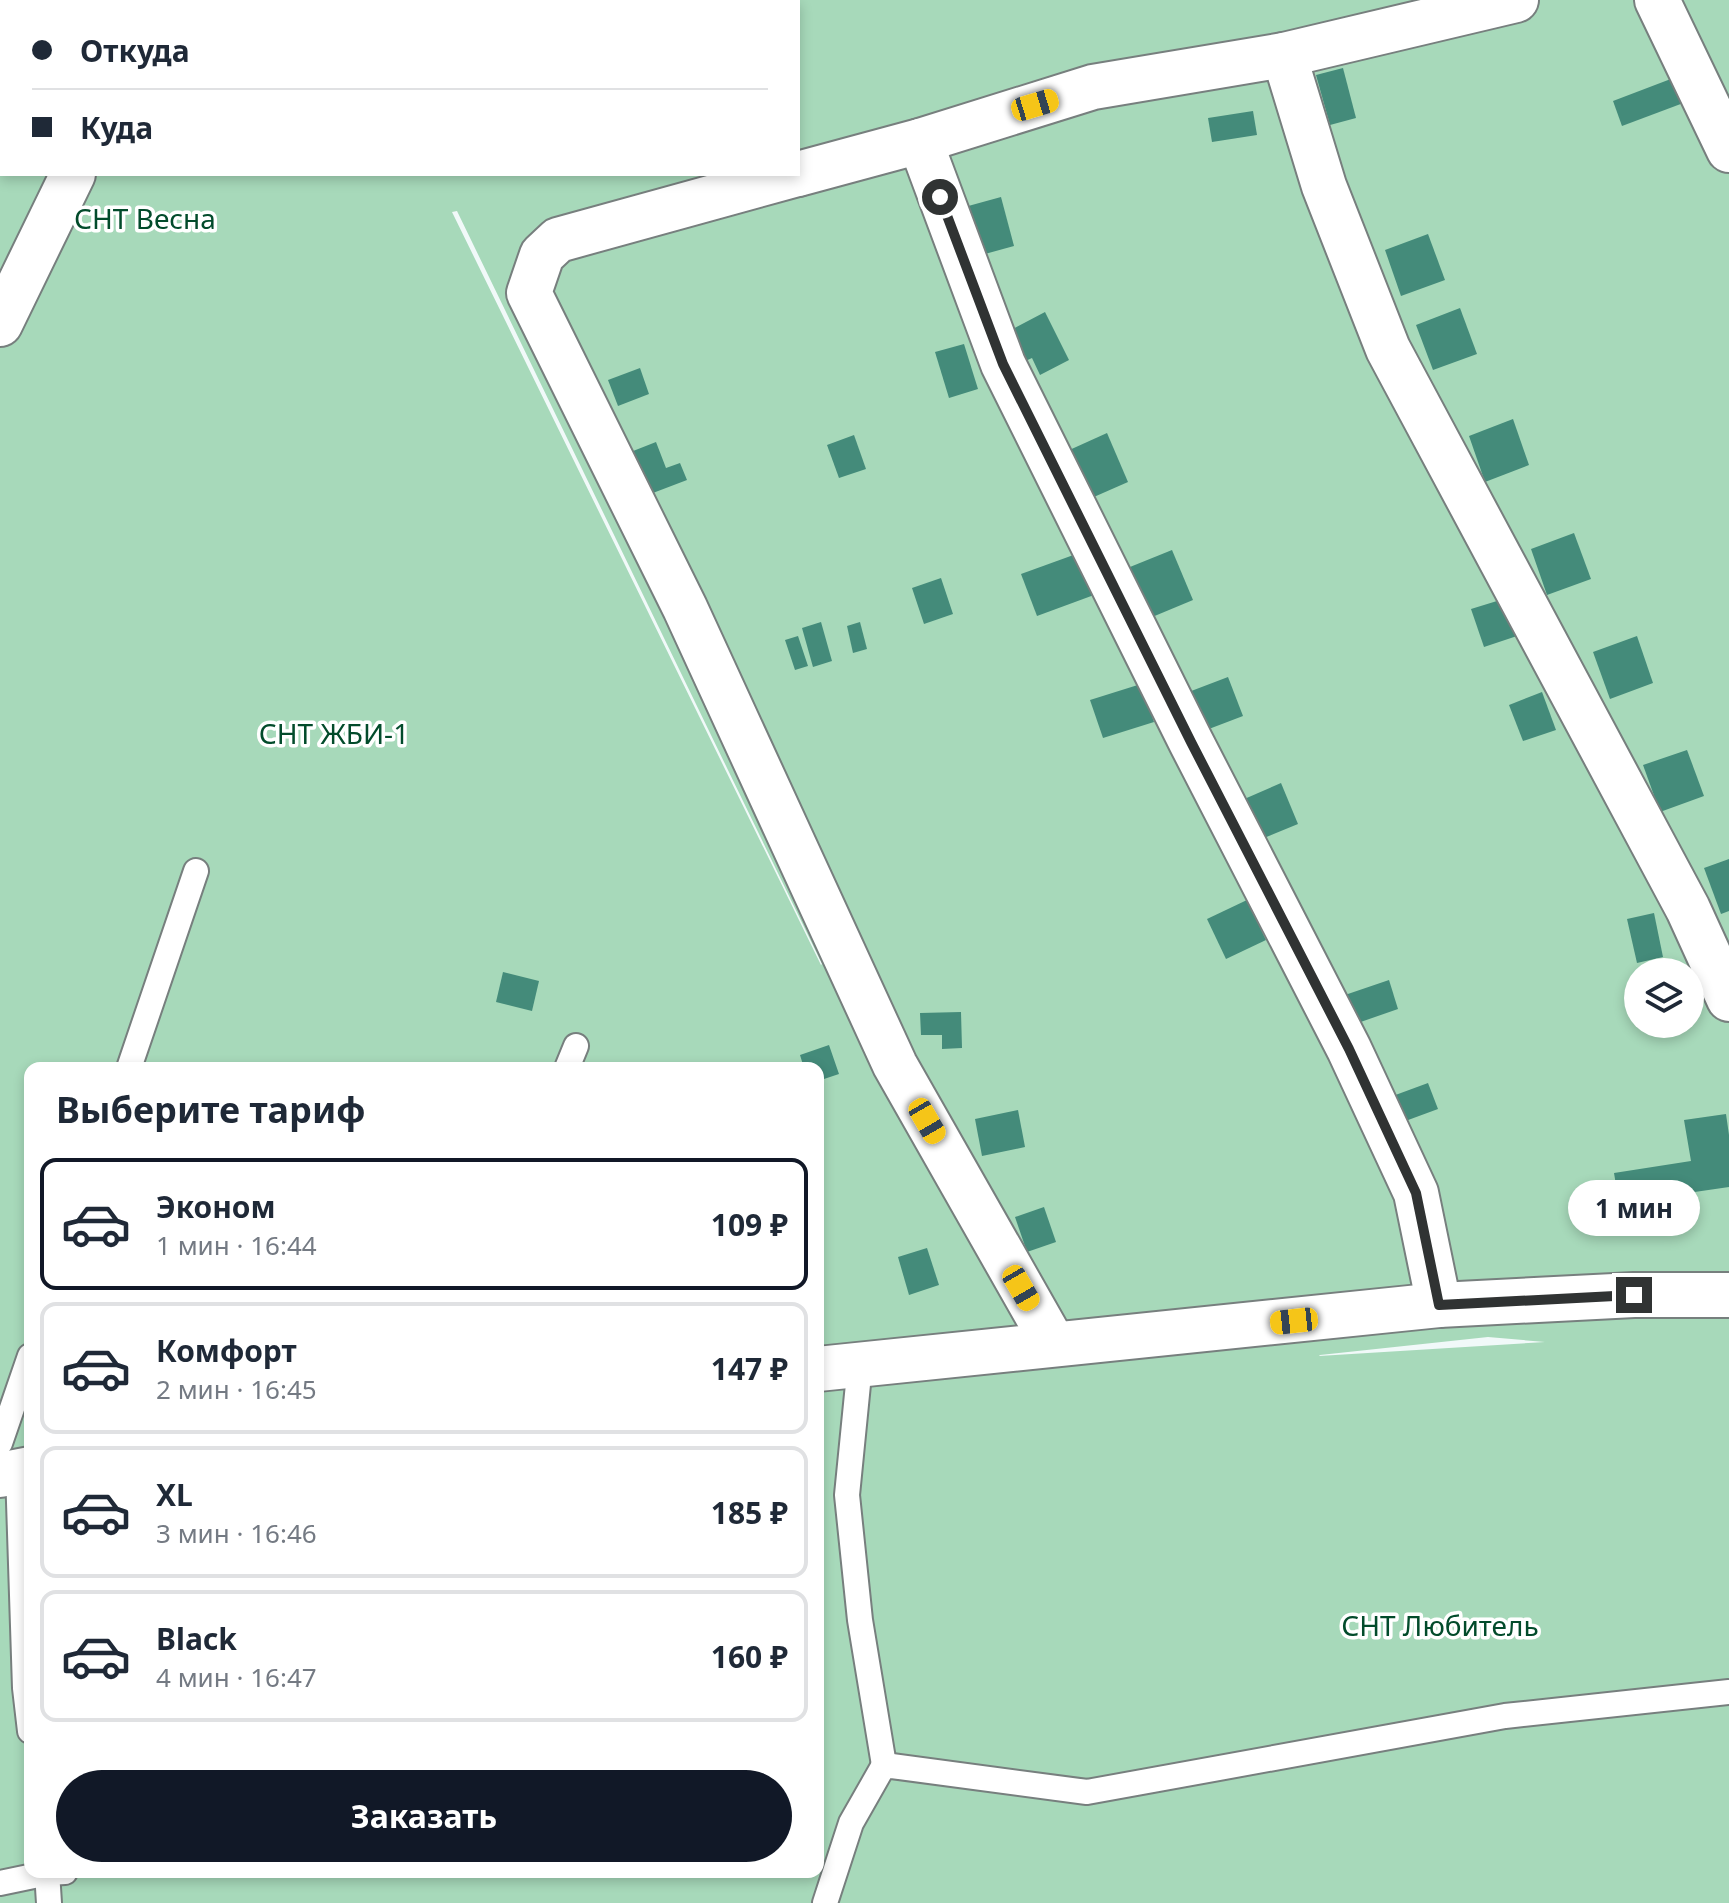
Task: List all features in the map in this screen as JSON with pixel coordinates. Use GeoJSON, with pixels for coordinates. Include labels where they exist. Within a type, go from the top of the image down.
{"type":"FeatureCollection","features":[{"type":"Feature","properties":{"kind":"street"},"geometry":{"type":"LineString","coordinates":[[800,173],[920,141],[1093,87],[1284,55],[1435,9],[1516,0]]}},
{"type":"Feature","properties":{"kind":"street"},"geometry":{"type":"LineString","coordinates":[[1657,0],[1729,150]]}},
{"type":"Feature","properties":{"kind":"street"},"geometry":{"type":"LineString","coordinates":[[1284,55],[1324,186],[1388,349],[1688,909],[1729,999]]}},
{"type":"Feature","properties":{"kind":"street"},"geometry":{"type":"LineString","coordinates":[[920,141],[1003,364],[1191,742],[1349,1049],[1416,1193],[1439,1305]]}},
{"type":"Feature","properties":{"kind":"street"},"geometry":{"type":"LineString","coordinates":[[0,324],[72,176]]}},
{"type":"Feature","properties":{"kind":"street"},"geometry":{"type":"LineString","coordinates":[[791,176],[558,240],[542,255],[529,293],[685,608],[895,1065],[1053,1343]]}},
{"type":"Feature","properties":{"kind":"street"},"geometry":{"type":"LineString","coordinates":[[839,1366],[1053,1343],[1150,1337],[1439,1305],[1634,1295],[1729,1295]]}},
{"type":"Feature","properties":{"kind":"lane"},"geometry":{"type":"LineString","coordinates":[[131,1062],[196,871]]}},
{"type":"Feature","properties":{"kind":"lane"},"geometry":{"type":"LineString","coordinates":[[825,1903],[851,1823],[884,1765],[860,1620],[847,1495],[839,1366]]}},
{"type":"Feature","properties":{"kind":"lane"},"geometry":{"type":"LineString","coordinates":[[24,1392],[12,1464],[24,1671]]}},
{"type":"Feature","properties":{"kind":"lane"},"geometry":{"type":"LineString","coordinates":[[884,1765],[1087,1792],[1505,1716],[1729,1692]]}},
{"type":"Feature","properties":{"kind":"lane"},"geometry":{"type":"LineString","coordinates":[[0,1883],[24,1878]]}},
{"type":"Feature","properties":{"kind":"lane"},"geometry":{"type":"LineString","coordinates":[[48,1878],[49,1903]]}},
{"type":"Feature","properties":{"kind":"green space"},"geometry":{"type":"Polygon","coordinates":[[[800,0],[1729,0],[1729,1903],[0,1903],[0,176],[800,176],[800,0]],[[457,211],[452,212],[821,965],[457,211]],[[1488,1337],[1320,1355],[1319,1356],[1545,1342],[1488,1337]]]}},
{"type":"Feature","properties":{"kind":"building"},"geometry":{"type":"Polygon","coordinates":[[[1343,68],[1356,118],[1330,125],[1316,75],[1343,68]]]}},
{"type":"Feature","properties":{"kind":"building"},"geometry":{"type":"Polygon","coordinates":[[[1676,77],[1686,102],[1622,126],[1613,101],[1676,77]]]}},
{"type":"Feature","properties":{"kind":"building"},"geometry":{"type":"Polygon","coordinates":[[[1253,111],[1257,135],[1212,142],[1208,118],[1253,111]]]}},
{"type":"Feature","properties":{"kind":"building"},"geometry":{"type":"Polygon","coordinates":[[[1001,197],[1014,246],[974,257],[961,208],[1001,197]]]}},
{"type":"Feature","properties":{"kind":"building"},"geometry":{"type":"Polygon","coordinates":[[[1428,234],[1445,280],[1401,296],[1385,250],[1428,234]]]}},
{"type":"Feature","properties":{"kind":"building"},"geometry":{"type":"Polygon","coordinates":[[[1460,308],[1477,354],[1433,370],[1416,325],[1460,308]]]}},
{"type":"Feature","properties":{"kind":"building"},"geometry":{"type":"Polygon","coordinates":[[[1045,312],[1069,360],[1040,375],[1032,358],[1021,363],[1005,333],[1045,312]]]}},
{"type":"Feature","properties":{"kind":"building"},"geometry":{"type":"Polygon","coordinates":[[[964,344],[978,389],[949,398],[935,352],[964,344]]]}},
{"type":"Feature","properties":{"kind":"building"},"geometry":{"type":"Polygon","coordinates":[[[640,368],[649,394],[618,406],[608,380],[640,368]]]}},
{"type":"Feature","properties":{"kind":"building"},"geometry":{"type":"Polygon","coordinates":[[[1513,419],[1529,465],[1485,482],[1469,436],[1513,419]]]}},
{"type":"Feature","properties":{"kind":"building"},"geometry":{"type":"Polygon","coordinates":[[[1107,433],[1128,482],[1087,500],[1065,452],[1107,433]]]}},
{"type":"Feature","properties":{"kind":"building"},"geometry":{"type":"Polygon","coordinates":[[[854,435],[866,469],[839,478],[827,445],[854,435]]]}},
{"type":"Feature","properties":{"kind":"building"},"geometry":{"type":"Polygon","coordinates":[[[656,442],[666,468],[680,463],[687,480],[645,496],[628,453],[656,442]]]}},
{"type":"Feature","properties":{"kind":"building"},"geometry":{"type":"Polygon","coordinates":[[[1574,533],[1591,579],[1547,595],[1531,549],[1574,533]]]}},
{"type":"Feature","properties":{"kind":"building"},"geometry":{"type":"Polygon","coordinates":[[[1172,550],[1193,600],[1145,620],[1125,569],[1172,550]]]}},
{"type":"Feature","properties":{"kind":"building"},"geometry":{"type":"Polygon","coordinates":[[[1079,553],[1094,595],[1037,616],[1021,574],[1079,553]]]}},
{"type":"Feature","properties":{"kind":"building"},"geometry":{"type":"Polygon","coordinates":[[[941,578],[953,614],[924,624],[912,588],[941,578]]]}},
{"type":"Feature","properties":{"kind":"building"},"geometry":{"type":"Polygon","coordinates":[[[1510,597],[1523,634],[1484,647],[1471,609],[1510,597]]]}},
{"type":"Feature","properties":{"kind":"building"},"geometry":{"type":"Polygon","coordinates":[[[821,622],[832,661],[813,667],[802,628],[821,622]]]}},
{"type":"Feature","properties":{"kind":"building"},"geometry":{"type":"Polygon","coordinates":[[[860,622],[867,649],[853,653],[847,626],[860,622]]]}},
{"type":"Feature","properties":{"kind":"building"},"geometry":{"type":"Polygon","coordinates":[[[798,636],[808,666],[795,670],[785,640],[798,636]]]}},
{"type":"Feature","properties":{"kind":"building"},"geometry":{"type":"Polygon","coordinates":[[[1637,636],[1653,683],[1610,699],[1593,652],[1637,636]]]}},
{"type":"Feature","properties":{"kind":"building"},"geometry":{"type":"Polygon","coordinates":[[[1228,677],[1243,716],[1201,732],[1186,693],[1228,677]]]}},
{"type":"Feature","properties":{"kind":"building"},"geometry":{"type":"Polygon","coordinates":[[[1141,684],[1154,722],[1103,738],[1090,700],[1141,684]]]}},
{"type":"Feature","properties":{"kind":"building"},"geometry":{"type":"Polygon","coordinates":[[[1542,692],[1556,730],[1523,741],[1509,705],[1542,692]]]}},
{"type":"Feature","properties":{"kind":"building"},"geometry":{"type":"Polygon","coordinates":[[[1687,750],[1704,796],[1660,812],[1643,765],[1687,750]]]}},
{"type":"Feature","properties":{"kind":"building"},"geometry":{"type":"Polygon","coordinates":[[[1281,783],[1298,824],[1259,840],[1242,800],[1281,783]]]}},
{"type":"Feature","properties":{"kind":"building"},"geometry":{"type":"Polygon","coordinates":[[[1729,859],[1729,911],[1721,914],[1704,868],[1729,859]]]}},
{"type":"Feature","properties":{"kind":"building"},"geometry":{"type":"Polygon","coordinates":[[[1247,900],[1266,940],[1226,959],[1207,919],[1247,900]]]}},
{"type":"Feature","properties":{"kind":"building"},"geometry":{"type":"Polygon","coordinates":[[[1654,913],[1663,957],[1636,958],[1627,919],[1654,913]]]}},
{"type":"Feature","properties":{"kind":"building"},"geometry":{"type":"Polygon","coordinates":[[[503,972],[539,981],[532,1011],[496,1002],[503,972]]]}},
{"type":"Feature","properties":{"kind":"building"},"geometry":{"type":"Polygon","coordinates":[[[1389,980],[1398,1009],[1352,1025],[1342,996],[1389,980]]]}},
{"type":"Feature","properties":{"kind":"building"},"geometry":{"type":"Polygon","coordinates":[[[961,1012],[962,1048],[942,1049],[942,1035],[921,1035],[920,1013],[961,1012]]]}},
{"type":"Feature","properties":{"kind":"building"},"geometry":{"type":"Polygon","coordinates":[[[829,1045],[839,1074],[824,1079],[824,1062],[802,1062],[800,1055],[829,1045]]]}},
{"type":"Feature","properties":{"kind":"building"},"geometry":{"type":"Polygon","coordinates":[[[1428,1083],[1438,1109],[1400,1123],[1390,1097],[1428,1083]]]}},
{"type":"Feature","properties":{"kind":"building"},"geometry":{"type":"Polygon","coordinates":[[[1018,1110],[1025,1147],[982,1156],[975,1119],[1018,1110]]]}},
{"type":"Feature","properties":{"kind":"building"},"geometry":{"type":"Polygon","coordinates":[[[1726,1114],[1729,1187],[1619,1203],[1614,1173],[1691,1161],[1684,1120],[1726,1114]]]}},
{"type":"Feature","properties":{"kind":"building"},"geometry":{"type":"Polygon","coordinates":[[[1044,1207],[1056,1242],[1027,1252],[1015,1217],[1044,1207]]]}},
{"type":"Feature","properties":{"kind":"building"},"geometry":{"type":"Polygon","coordinates":[[[927,1248],[939,1285],[909,1295],[898,1257],[927,1248]]]}},
{"type":"Feature","properties":{"kind":"route"},"geometry":{"type":"LineString","coordinates":[[940,197],[1003,364],[1191,742],[1349,1049],[1416,1193],[1439,1305],[1634,1295]]}},
{"type":"Feature","properties":{"kind":"park label","name":"СНТ Весна"},"geometry":{"type":"Point","coordinates":[145,219]}},
{"type":"Feature","properties":{"kind":"park label","name":"СНТ ЖБИ-1"},"geometry":{"type":"Point","coordinates":[334,734]}},
{"type":"Feature","properties":{"kind":"park label","name":"СНТ Любитель"},"geometry":{"type":"Point","coordinates":[1440,1626]}}]}
